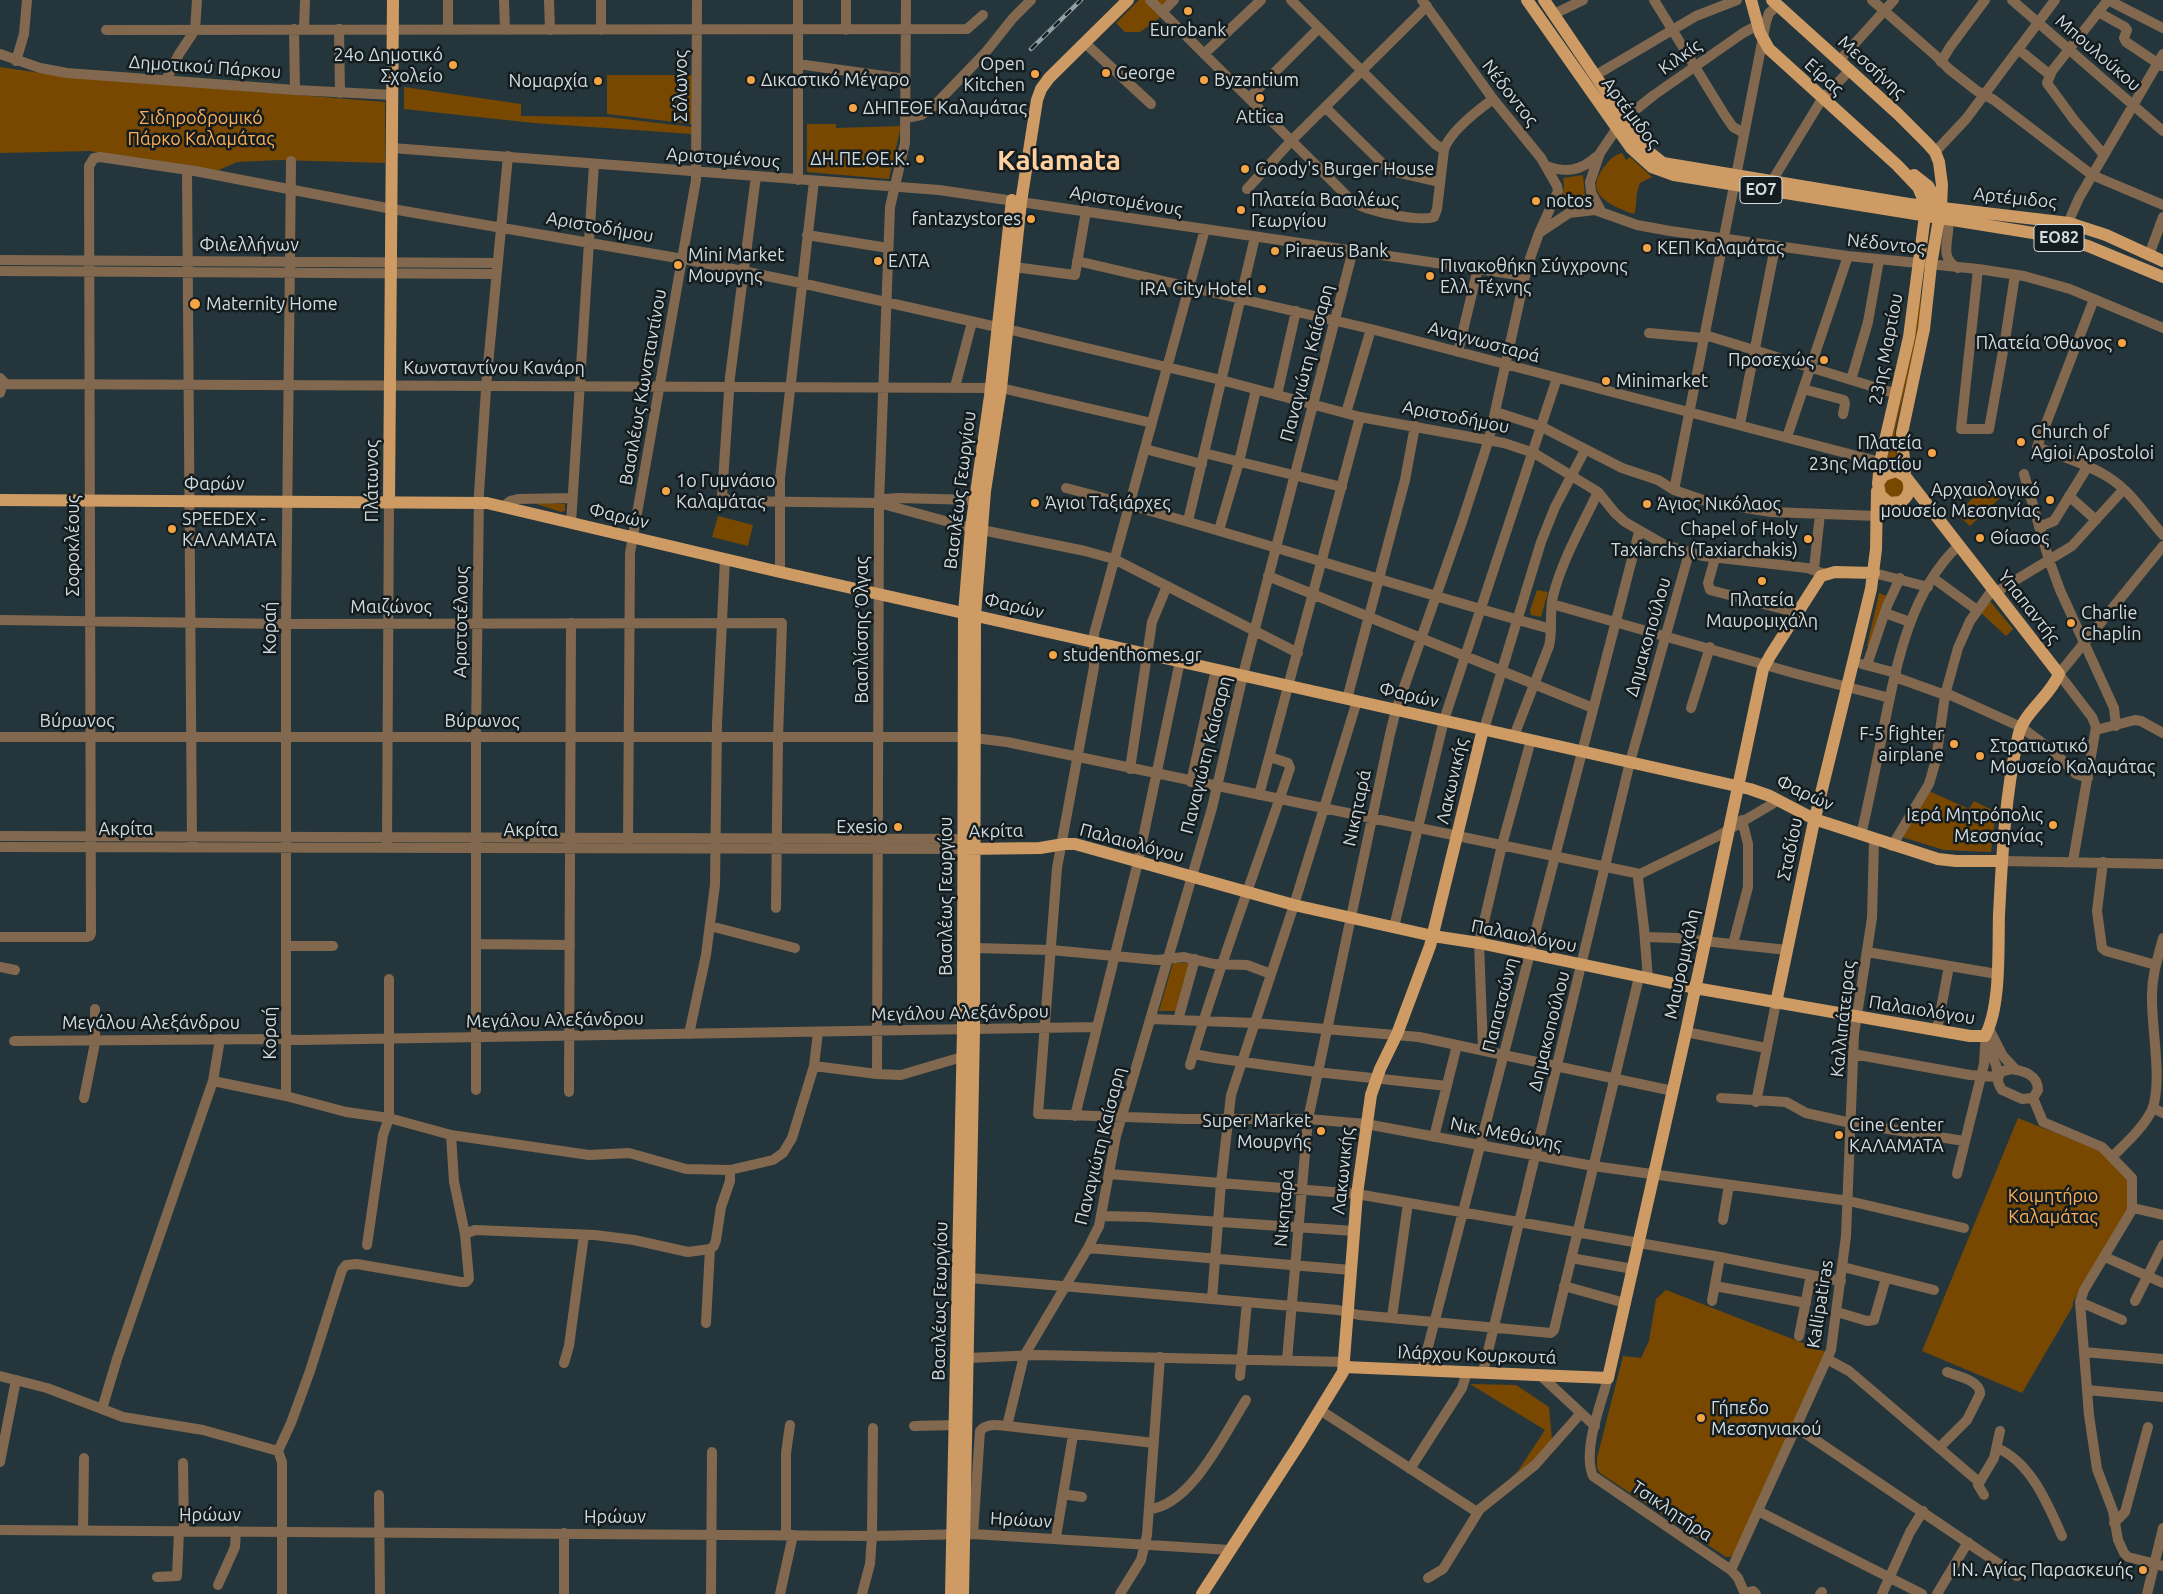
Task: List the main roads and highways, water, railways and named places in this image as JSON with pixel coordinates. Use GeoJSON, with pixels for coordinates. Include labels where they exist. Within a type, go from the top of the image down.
{"type":"FeatureCollection","features":[{"type":"Feature","properties":{"kind":"main road","name":"Πλάτωνος"},"geometry":{"type":"LineString","coordinates":[[389,502],[394,0]]}},
{"type":"Feature","properties":{"kind":"main road"},"geometry":{"type":"LineString","coordinates":[[1016,201],[1039,93],[1049,78],[1128,0]]}},
{"type":"Feature","properties":{"kind":"main road","name":"Αρτέμιδος"},"geometry":{"type":"LineString","coordinates":[[1527,0],[1620,123]]}},
{"type":"Feature","properties":{"kind":"main road","name":"Αρτέμιδος"},"geometry":{"type":"LineString","coordinates":[[1544,0],[1596,75],[1631,148],[1652,166],[1674,175],[1735,181],[1925,211]]}},
{"type":"Feature","properties":{"kind":"main road","name":"Είρας"},"geometry":{"type":"LineString","coordinates":[[1751,0],[1763,39],[1773,54],[1896,165],[1913,178],[1918,187],[1925,211]]}},
{"type":"Feature","properties":{"kind":"main road","name":"Μεσσήνης"},"geometry":{"type":"LineString","coordinates":[[1774,3],[1850,70],[1935,152],[1940,167],[1942,185],[1941,220]]}},
{"type":"Feature","properties":{"kind":"main road"},"geometry":{"type":"LineString","coordinates":[[1913,178],[1932,177],[1939,172],[1940,167]]}},
{"type":"Feature","properties":{"kind":"main road"},"geometry":{"type":"LineString","coordinates":[[1892,202],[1904,196],[1913,178]]}},
{"type":"Feature","properties":{"kind":"main road"},"geometry":{"type":"LineString","coordinates":[[1913,178],[1928,186],[1941,220]]}},
{"type":"Feature","properties":{"kind":"main road","name":"Αρτέμιδος"},"geometry":{"type":"LineString","coordinates":[[1735,181],[1772,181],[1892,202],[1925,211],[1941,220],[2066,239],[2108,253],[2163,277]]}},
{"type":"Feature","properties":{"kind":"main road","name":"Βασιλέως Γεωργίου"},"geometry":{"type":"LineString","coordinates":[[1002,328],[1014,267],[1016,201]]}},
{"type":"Feature","properties":{"kind":"main road","name":"Βασιλέως Γεωργίου"},"geometry":{"type":"LineString","coordinates":[[963,1594],[970,1278],[968,1030],[970,614],[976,529],[996,388],[1016,201]]}},
{"type":"Feature","properties":{"kind":"main road","name":"23ης Μαρτίου"},"geometry":{"type":"LineString","coordinates":[[1877,516],[1880,462],[1911,328],[1925,211]]}},
{"type":"Feature","properties":{"kind":"main road","name":"Αρτέμιδος"},"geometry":{"type":"LineString","coordinates":[[1941,220],[2069,222],[2106,235],[2163,262]]}},
{"type":"Feature","properties":{"kind":"main road","name":"23ης Μαρτίου"},"geometry":{"type":"LineString","coordinates":[[1906,478],[1902,432],[1923,340],[1931,265],[1941,220]]}},
{"type":"Feature","properties":{"kind":"main road","name":"Βασιλέως Γεωργίου"},"geometry":{"type":"LineString","coordinates":[[976,529],[975,500],[996,388]]}},
{"type":"Feature","properties":{"kind":"main road"},"geometry":{"type":"LineString","coordinates":[[1877,516],[1883,509],[1898,502],[1908,494],[1906,478],[1896,471],[1888,472],[1880,478],[1878,487],[1880,495],[1885,501],[1898,502],[1929,508]]}},
{"type":"Feature","properties":{"kind":"main road","name":"Υπαπαντής"},"geometry":{"type":"LineString","coordinates":[[1906,478],[2059,674],[2053,688],[2021,727],[2007,806],[2002,861]]}},
{"type":"Feature","properties":{"kind":"main road","name":"Φαρών"},"geometry":{"type":"LineString","coordinates":[[0,500],[479,502],[504,506],[780,572],[1738,786],[1779,800],[1814,819],[1892,846],[1950,861],[2002,861]]}},
{"type":"Feature","properties":{"kind":"main road","name":"Σταδίου"},"geometry":{"type":"LineString","coordinates":[[1776,1003],[1814,819],[1854,662],[1874,573],[1877,516]]}},
{"type":"Feature","properties":{"kind":"main road","name":"Αριστοδήμου"},"geometry":{"type":"LineString","coordinates":[[1819,572],[1874,573]]}},
{"type":"Feature","properties":{"kind":"main road","name":"Μαυρομιχάλη"},"geometry":{"type":"LineString","coordinates":[[1608,1378],[1686,1032],[1765,664],[1798,613],[1819,572]]}},
{"type":"Feature","properties":{"kind":"main road","name":"Λακωνικής"},"geometry":{"type":"LineString","coordinates":[[1202,1594],[1342,1375],[1357,1194],[1366,1124],[1376,1078],[1397,1034],[1432,936],[1483,729]]}},
{"type":"Feature","properties":{"kind":"main road","name":"Βασιλέως Γεωργίου"},"geometry":{"type":"LineString","coordinates":[[951,1594],[963,1534],[955,1425],[962,1057],[968,1030],[974,948],[969,844]]}},
{"type":"Feature","properties":{"kind":"main road","name":"Ακρίτα"},"geometry":{"type":"LineString","coordinates":[[969,844],[1040,848],[1062,844]]}},
{"type":"Feature","properties":{"kind":"main road","name":"Παλαιολόγου"},"geometry":{"type":"LineString","coordinates":[[1062,844],[1079,845],[1191,878],[1294,905],[1432,936],[1479,943],[1695,988],[1970,1036],[1986,1036],[1994,1008],[2002,861]]}},
{"type":"Feature","properties":{"kind":"main road","name":"Ιλάρχου Κουρκουτά"},"geometry":{"type":"LineString","coordinates":[[1344,1364],[1422,1370],[1608,1378]]}},
{"type":"Feature","properties":{"kind":"railway"},"geometry":{"type":"LineString","coordinates":[[1031,49],[1081,0]]}},
{"type":"Feature","properties":{"kind":"place","name":"Eurobank"},"geometry":{"type":"Point","coordinates":[1188,11]}},
{"type":"Feature","properties":{"kind":"place","name":"24ο Δημοτικό Σχολείο"},"geometry":{"type":"Point","coordinates":[453,65]}},
{"type":"Feature","properties":{"kind":"place","name":"George"},"geometry":{"type":"Point","coordinates":[1106,73]}},
{"type":"Feature","properties":{"kind":"place","name":"Open Kitchen"},"geometry":{"type":"Point","coordinates":[1035,74]}},
{"type":"Feature","properties":{"kind":"place","name":"Δικαστικό Μέγαρο"},"geometry":{"type":"Point","coordinates":[751,80]}},
{"type":"Feature","properties":{"kind":"place","name":"Byzantium"},"geometry":{"type":"Point","coordinates":[1204,80]}},
{"type":"Feature","properties":{"kind":"place","name":"Νομαρχία"},"geometry":{"type":"Point","coordinates":[598,81]}},
{"type":"Feature","properties":{"kind":"place","name":"Attica"},"geometry":{"type":"Point","coordinates":[1260,98]}},
{"type":"Feature","properties":{"kind":"place","name":"ΔΗΠΕΘΕ Καλαμάτας"},"geometry":{"type":"Point","coordinates":[853,108]}},
{"type":"Feature","properties":{"kind":"place","name":"ΔΗ.ΠΕ.ΘΕ.Κ."},"geometry":{"type":"Point","coordinates":[920,159]}},
{"type":"Feature","properties":{"kind":"place","name":"Goody's Burger House"},"geometry":{"type":"Point","coordinates":[1245,169]}},
{"type":"Feature","properties":{"kind":"place","name":"notos"},"geometry":{"type":"Point","coordinates":[1536,201]}},
{"type":"Feature","properties":{"kind":"place","name":"Πλατεία Βασιλέως Γεωργίου"},"geometry":{"type":"Point","coordinates":[1241,210]}},
{"type":"Feature","properties":{"kind":"place","name":"fantazystores"},"geometry":{"type":"Point","coordinates":[1031,219]}},
{"type":"Feature","properties":{"kind":"place","name":"ΚΕΠ Καλαμάτας"},"geometry":{"type":"Point","coordinates":[1647,248]}},
{"type":"Feature","properties":{"kind":"place","name":"Piraeus Bank"},"geometry":{"type":"Point","coordinates":[1275,251]}},
{"type":"Feature","properties":{"kind":"place","name":"ΕΛΤΑ"},"geometry":{"type":"Point","coordinates":[878,261]}},
{"type":"Feature","properties":{"kind":"place","name":"Mini Market Μουργης"},"geometry":{"type":"Point","coordinates":[678,265]}},
{"type":"Feature","properties":{"kind":"place","name":"Πινακοθήκη Σύγχρονης Ελλ. Τέχνης"},"geometry":{"type":"Point","coordinates":[1430,276]}},
{"type":"Feature","properties":{"kind":"place","name":"IRA City Hotel"},"geometry":{"type":"Point","coordinates":[1262,289]}},
{"type":"Feature","properties":{"kind":"place","name":"Maternity Home"},"geometry":{"type":"Point","coordinates":[195,304]}},
{"type":"Feature","properties":{"kind":"place","name":"Πλατεία Όθωνος"},"geometry":{"type":"Point","coordinates":[2122,343]}},
{"type":"Feature","properties":{"kind":"place","name":"Προσεχώς"},"geometry":{"type":"Point","coordinates":[1824,360]}},
{"type":"Feature","properties":{"kind":"place","name":"Minimarket"},"geometry":{"type":"Point","coordinates":[1606,381]}},
{"type":"Feature","properties":{"kind":"place","name":"Church of Agioi Apostoloi"},"geometry":{"type":"Point","coordinates":[2021,442]}},
{"type":"Feature","properties":{"kind":"place","name":"Πλατεία 23ης Μαρτίου"},"geometry":{"type":"Point","coordinates":[1932,453]}},
{"type":"Feature","properties":{"kind":"place","name":"1ο Γυμνάσιο Καλαμάτας"},"geometry":{"type":"Point","coordinates":[666,491]}},
{"type":"Feature","properties":{"kind":"place","name":"Αρχαιολογικό μουσείο Μεσσηνίας"},"geometry":{"type":"Point","coordinates":[2050,500]}},
{"type":"Feature","properties":{"kind":"place","name":"Άγιοι Ταξιάρχες"},"geometry":{"type":"Point","coordinates":[1035,503]}},
{"type":"Feature","properties":{"kind":"place","name":"Άγιος Νικόλαος"},"geometry":{"type":"Point","coordinates":[1647,504]}},
{"type":"Feature","properties":{"kind":"place","name":"SPEEDEX - ΚΑΛΑΜΑΤΑ"},"geometry":{"type":"Point","coordinates":[172,529]}},
{"type":"Feature","properties":{"kind":"place","name":"Θίασος"},"geometry":{"type":"Point","coordinates":[1980,538]}},
{"type":"Feature","properties":{"kind":"place","name":"Chapel of Holy Taxiarchs (Taxiarchakis)"},"geometry":{"type":"Point","coordinates":[1808,539]}},
{"type":"Feature","properties":{"kind":"place","name":"Πλατεία Μαυρομιχάλη"},"geometry":{"type":"Point","coordinates":[1762,581]}},
{"type":"Feature","properties":{"kind":"place","name":"Charlie Chaplin"},"geometry":{"type":"Point","coordinates":[2071,623]}},
{"type":"Feature","properties":{"kind":"place","name":"studenthomes.gr"},"geometry":{"type":"Point","coordinates":[1053,655]}},
{"type":"Feature","properties":{"kind":"place","name":"F-5 fighter airplane"},"geometry":{"type":"Point","coordinates":[1954,744]}},
{"type":"Feature","properties":{"kind":"place","name":"Στρατιωτικό Μουσείο Καλαμάτας"},"geometry":{"type":"Point","coordinates":[1980,756]}},
{"type":"Feature","properties":{"kind":"place","name":"Ιερά Μητρόπολις Μεσσηνίας"},"geometry":{"type":"Point","coordinates":[2053,825]}},
{"type":"Feature","properties":{"kind":"place","name":"Exesio"},"geometry":{"type":"Point","coordinates":[898,827]}},
{"type":"Feature","properties":{"kind":"place","name":"Super Market Μουργής"},"geometry":{"type":"Point","coordinates":[1321,1131]}},
{"type":"Feature","properties":{"kind":"place","name":"Cine Center ΚΑΛΑΜΑΤΑ"},"geometry":{"type":"Point","coordinates":[1839,1135]}},
{"type":"Feature","properties":{"kind":"place","name":"Γήπεδο Μεσσηνιακού"},"geometry":{"type":"Point","coordinates":[1701,1418]}},
{"type":"Feature","properties":{"kind":"place","name":"Ι.Ν. Αγίας Παρασκευής"},"geometry":{"type":"Point","coordinates":[2143,1570]}},
{"type":"Feature","properties":{"kind":"district","name":"Kalamata"},"geometry":{"type":"Point","coordinates":[1059,161]}},
{"type":"Feature","properties":{"kind":"park label","name":"Σιδηροδρομικό Πάρκο Καλαμάτας"},"geometry":{"type":"Point","coordinates":[201,128]}},
{"type":"Feature","properties":{"kind":"park label","name":"Κοιμητήριο Καλαμάτας"},"geometry":{"type":"Point","coordinates":[2053,1206]}}]}
